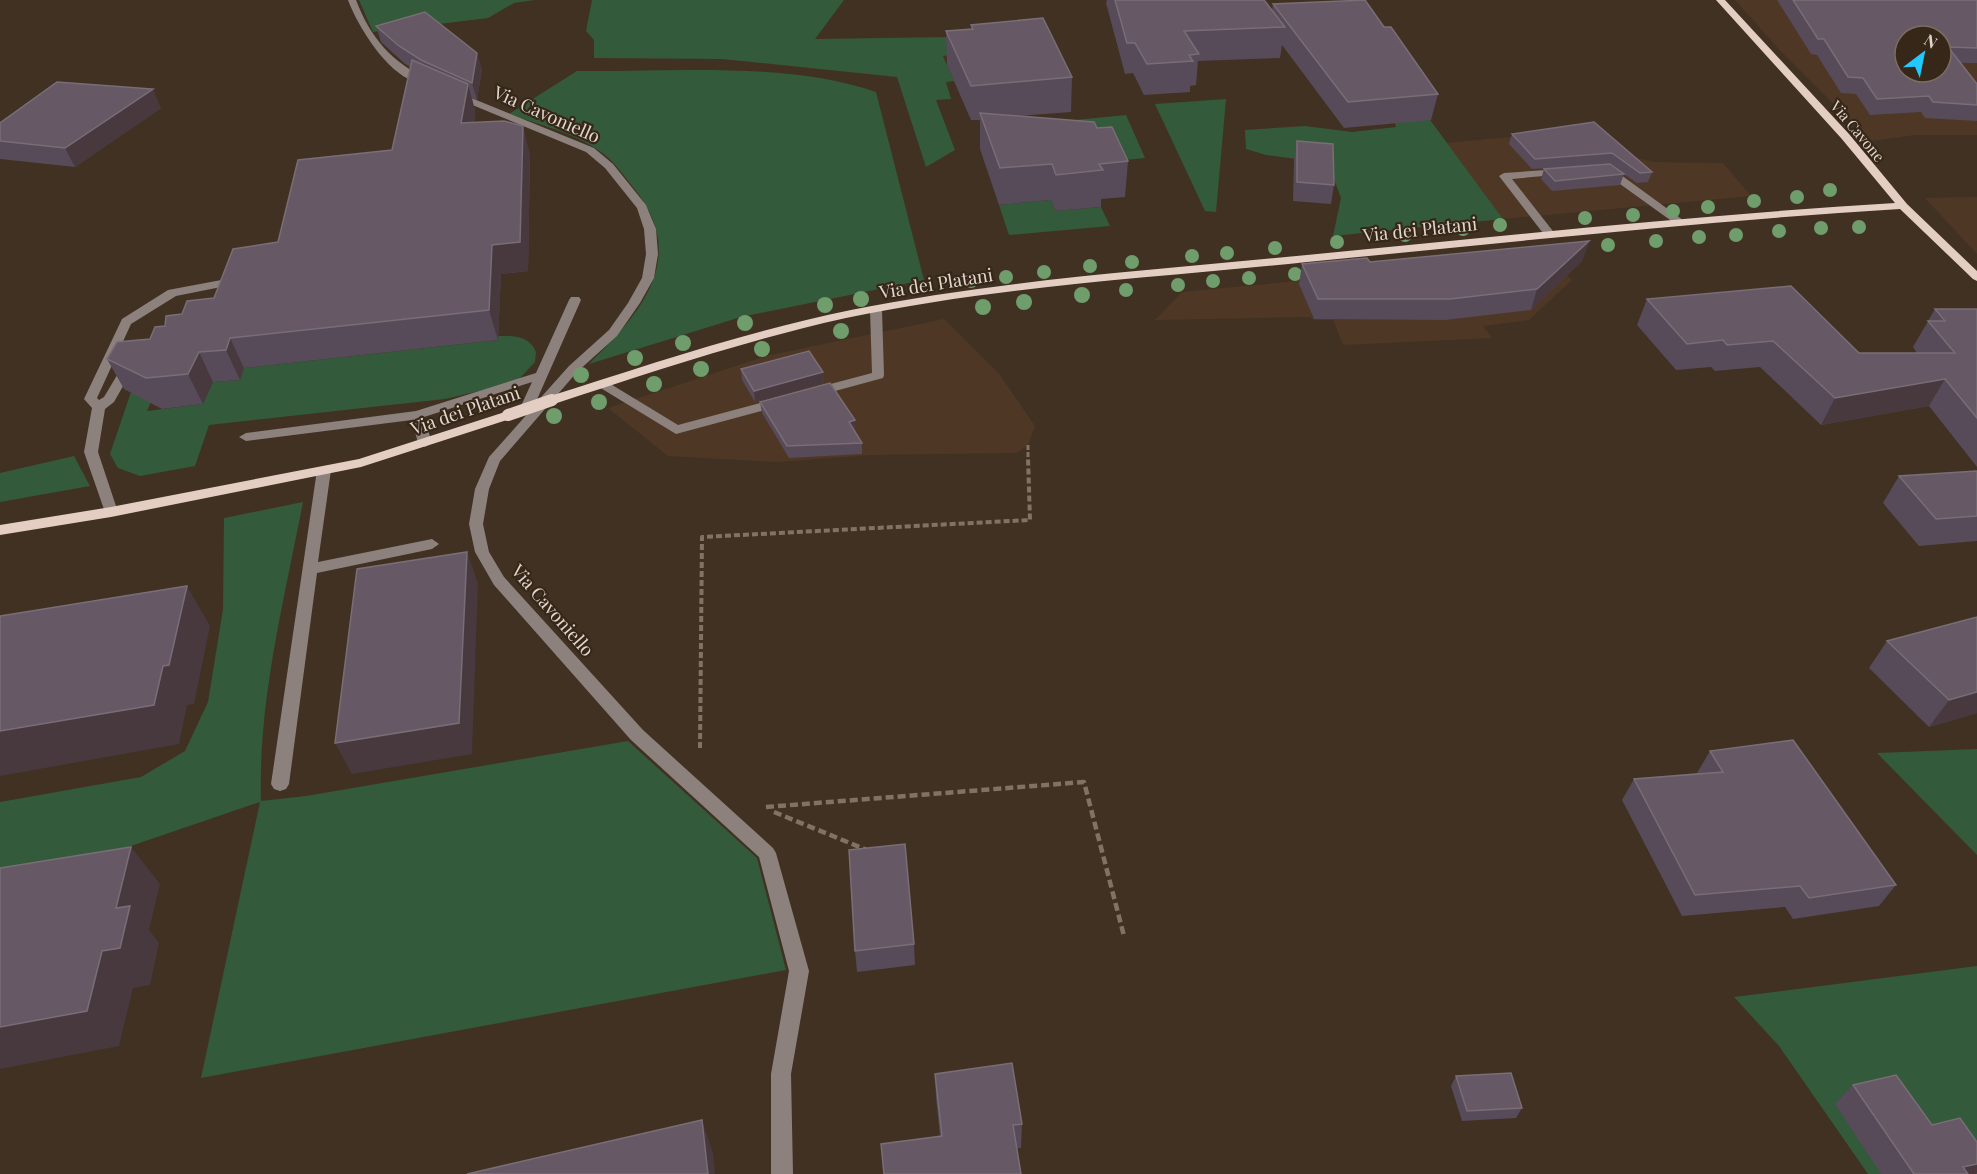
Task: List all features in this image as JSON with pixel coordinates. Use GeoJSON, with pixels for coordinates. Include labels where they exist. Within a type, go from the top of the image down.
{"type":"FeatureCollection","features":[{"type":"Feature","properties":{"kind":"main road","name":"Via Cavone"},"geometry":{"type":"LineString","coordinates":[[1720,0],[1845,136],[1903,207],[1977,277]]}},
{"type":"Feature","properties":{"kind":"main road","name":"Via dei Platani"},"geometry":{"type":"LineString","coordinates":[[0,530],[111,512],[361,463],[753,336],[941,298],[1089,280],[1550,235],[1830,210],[1903,207]]}},
{"type":"Feature","properties":{"kind":"lane","name":"Via Cavoniello"},"geometry":{"type":"LineString","coordinates":[[352,0],[367,36],[382,53],[411,76],[590,150],[609,166],[635,199],[650,229],[652,254],[648,278],[634,303],[613,333],[573,369],[494,460],[482,489],[476,524],[482,552],[499,581],[637,735],[767,853],[799,971],[781,1074],[783,1174]]}},
{"type":"Feature","properties":{"kind":"lane"},"geometry":{"type":"LineString","coordinates":[[1598,170],[1610,169],[1682,223]]}},
{"type":"Feature","properties":{"kind":"lane"},"geometry":{"type":"LineString","coordinates":[[1550,235],[1504,176],[1574,171]]}},
{"type":"Feature","properties":{"kind":"lane"},"geometry":{"type":"LineString","coordinates":[[99,407],[90,399],[126,322],[172,293],[232,282]]}},
{"type":"Feature","properties":{"kind":"lane"},"geometry":{"type":"LineString","coordinates":[[527,408],[575,300]]}},
{"type":"Feature","properties":{"kind":"lane"},"geometry":{"type":"LineString","coordinates":[[604,384],[676,430],[794,398],[878,375],[876,310]]}},
{"type":"Feature","properties":{"kind":"lane"},"geometry":{"type":"LineString","coordinates":[[111,512],[92,452],[99,407],[109,399],[136,353]]}},
{"type":"Feature","properties":{"kind":"lane"},"geometry":{"type":"LineString","coordinates":[[246,437],[417,415],[542,375]]}},
{"type":"Feature","properties":{"kind":"lane"},"geometry":{"type":"LineString","coordinates":[[417,415],[425,443]]}},
{"type":"Feature","properties":{"kind":"lane"},"geometry":{"type":"LineString","coordinates":[[280,784],[324,470]]}},
{"type":"Feature","properties":{"kind":"lane"},"geometry":{"type":"LineString","coordinates":[[310,569],[432,544]]}},
{"type":"Feature","properties":{"kind":"path"},"geometry":{"type":"LineString","coordinates":[[699,759],[702,537],[1030,520],[1028,445]]}},
{"type":"Feature","properties":{"kind":"path"},"geometry":{"type":"LineString","coordinates":[[875,853],[763,808],[1084,782],[1124,936]]}},
{"type":"Feature","properties":{"kind":"shaded area"},"geometry":{"type":"Polygon","coordinates":[[[1735,0],[1974,0],[1977,4],[1977,135],[1915,135],[1871,141],[1778,48],[1735,0]]]}},
{"type":"Feature","properties":{"kind":"shaded area"},"geometry":{"type":"Polygon","coordinates":[[[1586,130],[1621,154],[1654,162],[1723,163],[1751,196],[1503,219],[1447,143],[1586,130]]]}},
{"type":"Feature","properties":{"kind":"shaded area"},"geometry":{"type":"Polygon","coordinates":[[[1977,197],[1977,254],[1925,198],[1977,197]]]}},
{"type":"Feature","properties":{"kind":"shaded area"},"geometry":{"type":"Polygon","coordinates":[[[1548,257],[1572,280],[1529,320],[1483,326],[1492,338],[1343,345],[1333,320],[1314,320],[1310,317],[1155,320],[1182,292],[1548,257]]]}},
{"type":"Feature","properties":{"kind":"shaded area"},"geometry":{"type":"Polygon","coordinates":[[[944,319],[1000,375],[1035,426],[1028,445],[1016,453],[871,455],[778,462],[668,456],[608,408],[766,356],[944,319]]]}},
{"type":"Feature","properties":{"kind":"green space"},"geometry":{"type":"Polygon","coordinates":[[[359,0],[535,0],[514,3],[488,18],[373,32],[359,0]]]}},
{"type":"Feature","properties":{"kind":"green space"},"geometry":{"type":"Polygon","coordinates":[[[592,0],[844,0],[815,39],[954,37],[963,54],[943,56],[954,81],[946,82],[951,99],[936,100],[955,150],[926,167],[897,77],[722,59],[594,58],[594,40],[586,31],[592,0]]]}},
{"type":"Feature","properties":{"kind":"green space"},"geometry":{"type":"Polygon","coordinates":[[[577,71],[768,72],[842,82],[876,92],[924,280],[741,317],[589,364],[641,304],[652,282],[658,260],[658,237],[650,213],[633,187],[606,156],[575,137],[509,114],[577,71]]]}},
{"type":"Feature","properties":{"kind":"green space"},"geometry":{"type":"Polygon","coordinates":[[[1226,99],[1216,212],[1205,211],[1155,104],[1226,99]]]}},
{"type":"Feature","properties":{"kind":"green space"},"geometry":{"type":"Polygon","coordinates":[[[1390,107],[1422,109],[1503,219],[1333,236],[1341,198],[1328,163],[1266,155],[1246,149],[1245,130],[1305,126],[1352,132],[1396,127],[1390,107]]]}},
{"type":"Feature","properties":{"kind":"green space"},"geometry":{"type":"Polygon","coordinates":[[[1126,115],[1145,158],[1095,163],[1075,120],[1126,115]]]}},
{"type":"Feature","properties":{"kind":"green space"},"geometry":{"type":"Polygon","coordinates":[[[1051,200],[1055,211],[1101,207],[1110,226],[1009,235],[999,205],[1051,200]]]}},
{"type":"Feature","properties":{"kind":"green space"},"geometry":{"type":"Polygon","coordinates":[[[498,336],[525,339],[536,352],[535,362],[520,378],[501,386],[445,399],[209,425],[195,466],[140,476],[118,468],[110,454],[131,392],[157,389],[147,411],[203,404],[213,382],[240,380],[244,368],[498,340],[498,336]]]}},
{"type":"Feature","properties":{"kind":"green space"},"geometry":{"type":"Polygon","coordinates":[[[74,456],[90,486],[0,502],[0,473],[74,456]]]}},
{"type":"Feature","properties":{"kind":"green space"},"geometry":{"type":"Polygon","coordinates":[[[303,502],[268,689],[261,764],[261,801],[306,796],[628,741],[757,858],[786,970],[201,1078],[260,802],[122,849],[0,872],[0,802],[141,777],[185,751],[208,702],[223,609],[224,518],[303,502]]]}},
{"type":"Feature","properties":{"kind":"green space"},"geometry":{"type":"Polygon","coordinates":[[[1977,749],[1977,855],[1877,753],[1977,749]]]}},
{"type":"Feature","properties":{"kind":"green space"},"geometry":{"type":"Polygon","coordinates":[[[1977,966],[1977,1174],[1868,1174],[1779,1046],[1734,997],[1977,966]]]}},
{"type":"Feature","properties":{"kind":"building"},"geometry":{"type":"Polygon","coordinates":[[[1115,0],[1264,0],[1285,27],[1184,31],[1199,54],[1189,55],[1193,61],[1147,64],[1135,43],[1127,43],[1115,0]]]}},
{"type":"Feature","properties":{"kind":"building"},"geometry":{"type":"Polygon","coordinates":[[[1365,0],[1384,27],[1391,27],[1438,94],[1348,102],[1273,4],[1365,0]]]}},
{"type":"Feature","properties":{"kind":"building"},"geometry":{"type":"Polygon","coordinates":[[[1793,0],[1977,0],[1977,48],[1953,47],[1953,24],[1893,24],[1893,84],[1953,84],[1953,53],[1977,84],[1977,105],[1933,102],[1929,96],[1877,99],[1863,78],[1848,77],[1824,39],[1818,39],[1793,0]]]}},
{"type":"Feature","properties":{"kind":"building"},"geometry":{"type":"Polygon","coordinates":[[[425,12],[477,53],[472,83],[421,60],[399,46],[376,26],[425,12]]]}},
{"type":"Feature","properties":{"kind":"building"},"geometry":{"type":"Polygon","coordinates":[[[1043,18],[1072,77],[971,86],[946,31],[973,29],[971,25],[1043,18]]]}},
{"type":"Feature","properties":{"kind":"building"},"geometry":{"type":"Polygon","coordinates":[[[412,60],[468,84],[461,123],[504,121],[523,126],[520,242],[492,245],[489,310],[230,338],[226,350],[199,352],[188,374],[146,378],[107,359],[117,342],[150,339],[155,327],[165,326],[166,316],[182,314],[187,301],[214,298],[233,249],[278,242],[298,160],[392,150],[412,60]]]}},
{"type":"Feature","properties":{"kind":"building"},"geometry":{"type":"Polygon","coordinates":[[[57,82],[153,89],[65,148],[0,141],[0,123],[57,82]]]}},
{"type":"Feature","properties":{"kind":"building"},"geometry":{"type":"Polygon","coordinates":[[[980,113],[1094,122],[1097,128],[1112,127],[1128,161],[1099,164],[1103,170],[1056,175],[1052,164],[1000,168],[980,113]]]}},
{"type":"Feature","properties":{"kind":"building"},"geometry":{"type":"Polygon","coordinates":[[[1594,122],[1652,172],[1640,173],[1612,153],[1535,159],[1512,134],[1594,122]]]}},
{"type":"Feature","properties":{"kind":"building"},"geometry":{"type":"Polygon","coordinates":[[[1297,141],[1333,144],[1334,185],[1297,182],[1297,141]]]}},
{"type":"Feature","properties":{"kind":"building"},"geometry":{"type":"Polygon","coordinates":[[[1610,164],[1624,174],[1555,181],[1544,169],[1610,164]]]}},
{"type":"Feature","properties":{"kind":"building"},"geometry":{"type":"Polygon","coordinates":[[[1589,241],[1537,289],[1450,299],[1318,299],[1302,264],[1367,258],[1370,262],[1589,241]]]}},
{"type":"Feature","properties":{"kind":"building"},"geometry":{"type":"Polygon","coordinates":[[[1791,286],[1859,353],[1955,353],[1928,321],[1945,321],[1935,309],[1977,309],[1977,418],[1945,379],[1835,398],[1773,341],[1727,345],[1723,340],[1687,344],[1647,299],[1791,286]]]}},
{"type":"Feature","properties":{"kind":"building"},"geometry":{"type":"Polygon","coordinates":[[[809,351],[823,372],[754,391],[741,369],[809,351]]]}},
{"type":"Feature","properties":{"kind":"building"},"geometry":{"type":"Polygon","coordinates":[[[830,383],[855,420],[849,422],[862,443],[787,446],[760,402],[830,383]]]}},
{"type":"Feature","properties":{"kind":"building"},"geometry":{"type":"Polygon","coordinates":[[[1977,471],[1977,516],[1936,519],[1899,476],[1977,471]]]}},
{"type":"Feature","properties":{"kind":"building"},"geometry":{"type":"Polygon","coordinates":[[[467,552],[459,723],[335,743],[357,569],[467,552]]]}},
{"type":"Feature","properties":{"kind":"building"},"geometry":{"type":"Polygon","coordinates":[[[187,586],[169,665],[163,666],[154,705],[0,731],[0,616],[187,586]]]}},
{"type":"Feature","properties":{"kind":"building"},"geometry":{"type":"Polygon","coordinates":[[[1977,617],[1977,692],[1949,700],[1887,641],[1977,617]]]}},
{"type":"Feature","properties":{"kind":"building"},"geometry":{"type":"Polygon","coordinates":[[[1793,740],[1896,885],[1809,898],[1800,886],[1695,895],[1634,779],[1723,772],[1710,751],[1793,740]]]}},
{"type":"Feature","properties":{"kind":"building"},"geometry":{"type":"Polygon","coordinates":[[[905,844],[914,944],[855,951],[849,850],[905,844]]]}},
{"type":"Feature","properties":{"kind":"building"},"geometry":{"type":"Polygon","coordinates":[[[131,847],[116,908],[130,906],[120,948],[102,951],[87,1011],[0,1027],[0,868],[131,847]]]}},
{"type":"Feature","properties":{"kind":"building"},"geometry":{"type":"Polygon","coordinates":[[[1012,1063],[1022,1124],[1013,1125],[1021,1174],[884,1174],[881,1144],[942,1136],[935,1074],[1012,1063]]]}},
{"type":"Feature","properties":{"kind":"building"},"geometry":{"type":"Polygon","coordinates":[[[1511,1073],[1522,1108],[1467,1111],[1456,1076],[1511,1073]]]}},
{"type":"Feature","properties":{"kind":"building"},"geometry":{"type":"Polygon","coordinates":[[[1896,1075],[1932,1125],[1960,1118],[1977,1142],[1977,1164],[1963,1167],[1968,1174],[1914,1174],[1853,1085],[1896,1075]]]}},
{"type":"Feature","properties":{"kind":"building"},"geometry":{"type":"Polygon","coordinates":[[[702,1120],[708,1174],[467,1174],[702,1120]]]}}]}
